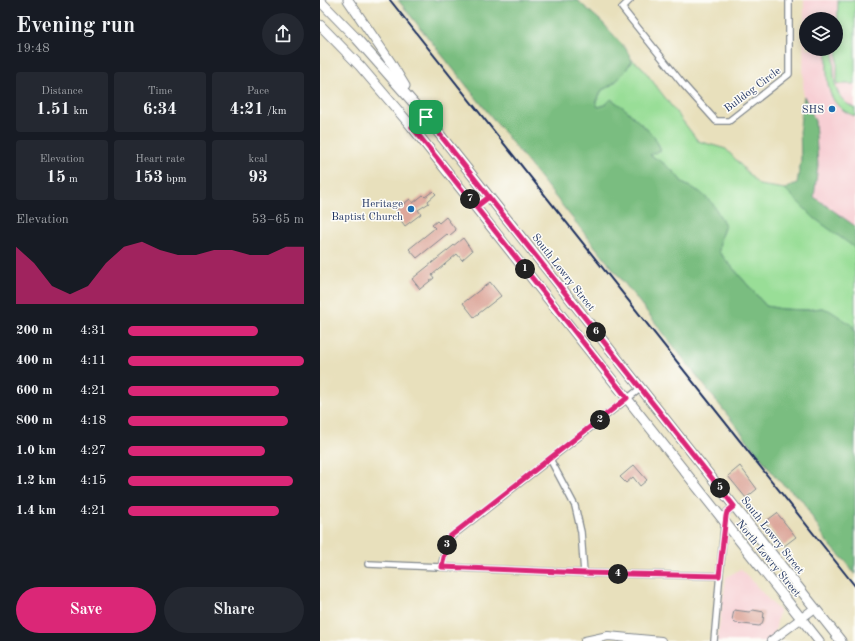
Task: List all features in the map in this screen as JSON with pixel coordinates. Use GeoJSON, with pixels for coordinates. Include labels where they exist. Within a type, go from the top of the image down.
{"type":"FeatureCollection","features":[{"type":"Feature","properties":{"kind":"main road"},"geometry":{"type":"LineString","coordinates":[[348,0],[391,63],[418,108]]}},
{"type":"Feature","properties":{"kind":"main road","name":"South Lowry Street"},"geometry":{"type":"LineString","coordinates":[[320,1],[357,39],[426,117],[840,641]]}},
{"type":"Feature","properties":{"kind":"main road","name":"North Lowry Street"},"geometry":{"type":"LineString","coordinates":[[320,25],[360,66],[412,127],[820,641]]}},
{"type":"Feature","properties":{"kind":"main road"},"geometry":{"type":"LineString","coordinates":[[412,127],[426,117]]}},
{"type":"Feature","properties":{"kind":"main road"},"geometry":{"type":"LineString","coordinates":[[476,207],[489,197]]}},
{"type":"Feature","properties":{"kind":"street","name":"Bulldog Circle"},"geometry":{"type":"LineString","coordinates":[[630,0],[622,8],[682,83],[716,121],[729,121],[789,74],[789,0]]}},
{"type":"Feature","properties":{"kind":"street"},"geometry":{"type":"LineString","coordinates":[[442,567],[448,538],[641,388]]}},
{"type":"Feature","properties":{"kind":"street"},"geometry":{"type":"LineString","coordinates":[[550,460],[575,506],[581,532],[584,573]]}},
{"type":"Feature","properties":{"kind":"street"},"geometry":{"type":"LineString","coordinates":[[714,641],[719,576],[727,512],[734,506]]}},
{"type":"Feature","properties":{"kind":"street"},"geometry":{"type":"LineString","coordinates":[[368,564],[584,573],[719,576]]}},
{"type":"Feature","properties":{"kind":"street"},"geometry":{"type":"LineString","coordinates":[[770,641],[815,608]]}},
{"type":"Feature","properties":{"kind":"street"},"geometry":{"type":"LineString","coordinates":[[585,641],[608,636],[661,641]]}},
{"type":"Feature","properties":{"kind":"shaded area","name":"SHS"},"geometry":{"type":"Polygon","coordinates":[[[804,0],[855,0],[855,226],[814,197],[818,165],[815,121],[803,95],[803,56],[843,56],[843,12],[804,12],[804,0]]]}},
{"type":"Feature","properties":{"kind":"shaded area"},"geometry":{"type":"Polygon","coordinates":[[[741,569],[779,611],[776,627],[771,641],[717,641],[726,577],[741,569]]]}},
{"type":"Feature","properties":{"kind":"green space"},"geometry":{"type":"Polygon","coordinates":[[[398,0],[577,0],[602,22],[626,49],[632,60],[620,78],[612,85],[602,90],[596,102],[598,107],[605,105],[611,99],[624,108],[654,136],[661,150],[650,155],[662,162],[674,172],[684,184],[700,192],[713,204],[725,225],[720,239],[719,252],[766,306],[782,309],[805,310],[822,308],[829,310],[852,325],[855,332],[855,575],[847,563],[827,542],[802,500],[779,481],[633,294],[398,0]]]}},
{"type":"Feature","properties":{"kind":"green space"},"geometry":{"type":"Polygon","coordinates":[[[838,0],[855,0],[855,84],[837,84],[837,56],[843,56],[843,12],[838,12],[838,0]]]}},
{"type":"Feature","properties":{"kind":"green space"},"geometry":{"type":"Polygon","coordinates":[[[827,56],[834,56],[834,75],[837,91],[847,104],[855,108],[855,116],[837,105],[832,97],[827,80],[827,56]]]}},
{"type":"Feature","properties":{"kind":"green space"},"geometry":{"type":"Polygon","coordinates":[[[632,60],[641,66],[698,141],[726,149],[759,185],[785,189],[855,246],[855,332],[851,325],[822,308],[805,310],[782,309],[766,306],[719,252],[720,239],[725,225],[700,192],[684,184],[674,172],[662,162],[649,155],[661,150],[654,136],[624,108],[605,105],[598,107],[596,102],[602,90],[612,85],[620,78],[632,60]]]}},
{"type":"Feature","properties":{"kind":"green space"},"geometry":{"type":"Polygon","coordinates":[[[804,96],[815,121],[818,165],[814,197],[855,226],[855,248],[814,218],[785,189],[797,183],[801,160],[800,125],[804,96]]]}},
{"type":"Feature","properties":{"kind":"building"},"geometry":{"type":"Polygon","coordinates":[[[433,191],[436,194],[428,201],[429,203],[418,210],[421,214],[405,226],[397,215],[399,214],[396,210],[410,199],[413,203],[423,195],[425,197],[433,191]]]}},
{"type":"Feature","properties":{"kind":"building"},"geometry":{"type":"Polygon","coordinates":[[[446,217],[456,230],[449,236],[447,234],[417,258],[409,249],[435,228],[432,225],[437,221],[439,223],[446,217]]]}},
{"type":"Feature","properties":{"kind":"building"},"geometry":{"type":"Polygon","coordinates":[[[463,238],[472,251],[462,260],[457,254],[432,275],[434,278],[420,289],[412,279],[463,238]]]}},
{"type":"Feature","properties":{"kind":"building"},"geometry":{"type":"Polygon","coordinates":[[[490,282],[501,296],[474,317],[463,303],[490,282]]]}},
{"type":"Feature","properties":{"kind":"building"},"geometry":{"type":"Polygon","coordinates":[[[634,465],[647,480],[640,486],[633,477],[626,483],[620,477],[634,465]]]}},
{"type":"Feature","properties":{"kind":"building"},"geometry":{"type":"Polygon","coordinates":[[[740,466],[757,489],[746,498],[728,476],[740,466]]]}},
{"type":"Feature","properties":{"kind":"building"},"geometry":{"type":"Polygon","coordinates":[[[777,513],[796,537],[784,546],[765,522],[777,513]]]}},
{"type":"Feature","properties":{"kind":"building"},"geometry":{"type":"Polygon","coordinates":[[[734,610],[749,612],[753,610],[764,612],[763,621],[759,626],[735,623],[732,620],[734,610]]]}},
{"type":"Feature","properties":{"kind":"railway"},"geometry":{"type":"LineString","coordinates":[[390,0],[855,586]]}},
{"type":"Feature","properties":{"kind":"place","name":"SHS"},"geometry":{"type":"Point","coordinates":[832,109]}},
{"type":"Feature","properties":{"kind":"place","name":"Heritage Baptist Church"},"geometry":{"type":"Point","coordinates":[411,209]}},
{"type":"Feature","properties":{"kind":"route"},"geometry":{"type":"LineString","coordinates":[[426,117],[412,127],[476,207],[489,197],[734,506],[727,512],[726,516],[719,576],[584,573],[442,567],[448,538],[550,460],[627,398],[476,207],[489,197],[426,117]]}}]}
